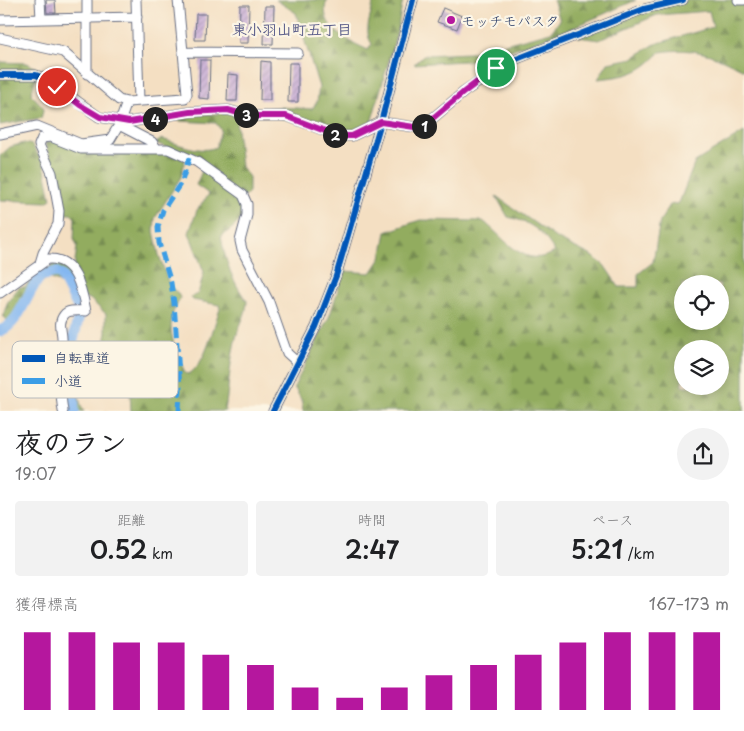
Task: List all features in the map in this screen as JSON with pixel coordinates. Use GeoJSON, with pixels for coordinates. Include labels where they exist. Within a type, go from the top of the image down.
{"type":"FeatureCollection","features":[{"type":"Feature","properties":{"kind":"street"},"geometry":{"type":"LineString","coordinates":[[40,0],[41,19]]}},
{"type":"Feature","properties":{"kind":"street"},"geometry":{"type":"LineString","coordinates":[[87,0],[87,74]]}},
{"type":"Feature","properties":{"kind":"street"},"geometry":{"type":"LineString","coordinates":[[136,0],[139,101]]}},
{"type":"Feature","properties":{"kind":"street"},"geometry":{"type":"LineString","coordinates":[[0,38],[63,52],[119,100],[126,102],[185,98],[187,94],[184,52],[178,0]]}},
{"type":"Feature","properties":{"kind":"street"},"geometry":{"type":"LineString","coordinates":[[273,411],[316,327],[333,285],[381,122],[413,0]]}},
{"type":"Feature","properties":{"kind":"street"},"geometry":{"type":"LineString","coordinates":[[120,123],[141,122],[190,112],[228,110],[249,116],[286,116],[338,136],[352,136],[381,122],[421,128],[464,92],[509,62],[644,9],[683,0]]}},
{"type":"Feature","properties":{"kind":"street"},"geometry":{"type":"LineString","coordinates":[[738,0],[744,0]]}},
{"type":"Feature","properties":{"kind":"street"},"geometry":{"type":"LineString","coordinates":[[0,20],[137,16]]}},
{"type":"Feature","properties":{"kind":"street"},"geometry":{"type":"LineString","coordinates":[[184,52],[298,53]]}},
{"type":"Feature","properties":{"kind":"street"},"geometry":{"type":"LineString","coordinates":[[0,75],[36,75],[53,84],[93,114],[120,123],[152,142],[157,148]]}},
{"type":"Feature","properties":{"kind":"street"},"geometry":{"type":"LineString","coordinates":[[0,134],[38,126],[81,144],[110,140],[120,123],[126,102]]}},
{"type":"Feature","properties":{"kind":"street"},"geometry":{"type":"LineString","coordinates":[[40,263],[43,252],[58,224],[59,211],[52,174],[38,145],[42,138],[50,137],[81,149],[168,149],[197,162],[243,195],[247,204],[247,215],[240,242],[242,250],[269,302],[287,353],[298,363]]}},
{"type":"Feature","properties":{"kind":"street"},"geometry":{"type":"LineString","coordinates":[[0,293],[40,263],[57,258],[68,264],[79,285],[86,311],[67,312],[62,316],[60,330],[62,341]]}},
{"type":"Feature","properties":{"kind":"street"},"geometry":{"type":"LineString","coordinates":[[61,398],[63,411]]}},
{"type":"Feature","properties":{"kind":"green space"},"geometry":{"type":"Polygon","coordinates":[[[276,0],[327,0],[325,10],[331,25],[344,37],[368,50],[372,44],[369,39],[368,28],[373,0],[403,0],[397,32],[371,123],[346,134],[256,112],[256,110],[280,107],[312,109],[317,102],[319,87],[296,13],[276,0]]]}},
{"type":"Feature","properties":{"kind":"green space"},"geometry":{"type":"Polygon","coordinates":[[[553,0],[636,0],[558,34],[481,60],[414,64],[423,55],[470,53],[551,32],[560,20],[553,0]]]}},
{"type":"Feature","properties":{"kind":"green space"},"geometry":{"type":"Polygon","coordinates":[[[670,0],[744,0],[744,70],[704,53],[684,50],[660,52],[646,65],[632,73],[598,79],[608,63],[633,58],[655,44],[713,27],[709,11],[657,15],[599,40],[578,37],[670,0]]]}},
{"type":"Feature","properties":{"kind":"green space"},"geometry":{"type":"Polygon","coordinates":[[[0,62],[27,63],[48,74],[71,91],[36,78],[31,94],[44,108],[41,118],[0,125],[0,62]]]}},
{"type":"Feature","properties":{"kind":"green space"},"geometry":{"type":"Polygon","coordinates":[[[233,113],[236,119],[241,167],[249,177],[249,192],[242,199],[246,204],[243,215],[234,227],[221,236],[230,270],[237,286],[247,301],[246,311],[237,334],[233,353],[225,411],[131,411],[130,398],[178,398],[178,356],[185,373],[189,374],[195,369],[205,353],[220,309],[219,305],[193,300],[191,297],[198,294],[204,272],[189,233],[197,210],[209,194],[196,185],[205,164],[156,143],[162,139],[182,146],[210,149],[216,147],[221,130],[216,123],[179,121],[177,116],[233,113]]]}},
{"type":"Feature","properties":{"kind":"green space"},"geometry":{"type":"Polygon","coordinates":[[[744,132],[744,411],[303,411],[302,401],[294,387],[330,315],[344,271],[371,273],[381,258],[386,232],[420,220],[483,221],[516,250],[525,255],[544,257],[555,252],[536,229],[524,222],[508,217],[496,196],[556,238],[590,255],[604,265],[619,287],[638,287],[638,274],[653,262],[660,221],[670,205],[679,203],[695,162],[744,132]]]}},
{"type":"Feature","properties":{"kind":"green space"},"geometry":{"type":"Polygon","coordinates":[[[54,141],[169,152],[185,160],[181,177],[155,218],[154,231],[159,255],[170,287],[178,293],[180,298],[171,324],[173,341],[106,341],[106,314],[90,299],[80,296],[74,301],[59,282],[48,278],[39,284],[9,322],[3,316],[7,303],[19,287],[25,287],[38,272],[55,264],[74,270],[77,246],[74,239],[75,218],[71,214],[66,214],[61,184],[45,143],[54,141]]]}},
{"type":"Feature","properties":{"kind":"green space"},"geometry":{"type":"Polygon","coordinates":[[[24,143],[32,145],[44,164],[51,199],[46,202],[0,200],[0,156],[10,147],[24,143]]]}},
{"type":"Feature","properties":{"kind":"green space"},"geometry":{"type":"Polygon","coordinates":[[[67,398],[80,398],[84,411],[70,411],[67,398]]]}},
{"type":"Feature","properties":{"kind":"building"},"geometry":{"type":"Polygon","coordinates":[[[46,0],[55,0],[56,13],[47,13],[46,0]]]}},
{"type":"Feature","properties":{"kind":"building"},"geometry":{"type":"Polygon","coordinates":[[[240,5],[249,5],[248,43],[239,43],[240,5]]]}},
{"type":"Feature","properties":{"kind":"building"},"geometry":{"type":"Polygon","coordinates":[[[265,6],[274,6],[273,44],[264,44],[265,6]]]}},
{"type":"Feature","properties":{"kind":"building"},"geometry":{"type":"Polygon","coordinates":[[[443,8],[462,16],[457,29],[437,22],[443,8]]]}},
{"type":"Feature","properties":{"kind":"building"},"geometry":{"type":"Polygon","coordinates":[[[196,14],[206,14],[205,40],[195,40],[196,14]]]}},
{"type":"Feature","properties":{"kind":"building"},"geometry":{"type":"Polygon","coordinates":[[[200,60],[210,60],[209,99],[199,98],[200,60]]]}},
{"type":"Feature","properties":{"kind":"building"},"geometry":{"type":"Polygon","coordinates":[[[261,61],[270,62],[270,100],[260,100],[261,61]]]}},
{"type":"Feature","properties":{"kind":"building"},"geometry":{"type":"Polygon","coordinates":[[[289,63],[298,63],[298,102],[288,102],[289,63]]]}},
{"type":"Feature","properties":{"kind":"building"},"geometry":{"type":"Polygon","coordinates":[[[228,74],[238,75],[237,101],[227,101],[228,74]]]}},
{"type":"Feature","properties":{"kind":"waterway"},"geometry":{"type":"LineString","coordinates":[[0,331],[13,321],[41,276],[56,272],[62,276],[80,311],[73,341]]}},
{"type":"Feature","properties":{"kind":"waterway"},"geometry":{"type":"LineString","coordinates":[[73,398],[74,411]]}},
{"type":"Feature","properties":{"kind":"marked path"},"geometry":{"type":"LineString","coordinates":[[177,341],[171,283],[159,243],[158,227],[163,210],[182,181],[189,158]]}},
{"type":"Feature","properties":{"kind":"marked path"},"geometry":{"type":"LineString","coordinates":[[178,360],[179,411]]}},
{"type":"Feature","properties":{"kind":"cycle path"},"geometry":{"type":"LineString","coordinates":[[273,411],[316,327],[336,276],[381,122],[413,0]]}},
{"type":"Feature","properties":{"kind":"cycle path"},"geometry":{"type":"LineString","coordinates":[[0,75],[36,75],[48,80],[99,117],[129,122],[190,112],[228,110],[249,116],[287,116],[338,136],[352,136],[381,122],[421,128],[464,92],[509,62],[644,9],[683,0]]}},
{"type":"Feature","properties":{"kind":"place","name":"モッチモパスタ"},"geometry":{"type":"Point","coordinates":[451,20]}},
{"type":"Feature","properties":{"kind":"district","name":"東小羽山町五丁目"},"geometry":{"type":"Point","coordinates":[292,28]}},
{"type":"Feature","properties":{"kind":"route"},"geometry":{"type":"LineString","coordinates":[[57,87],[93,114],[108,119],[141,122],[190,112],[228,110],[249,116],[265,114],[286,116],[338,136],[352,136],[381,122],[421,128],[496,68]]}}]}
